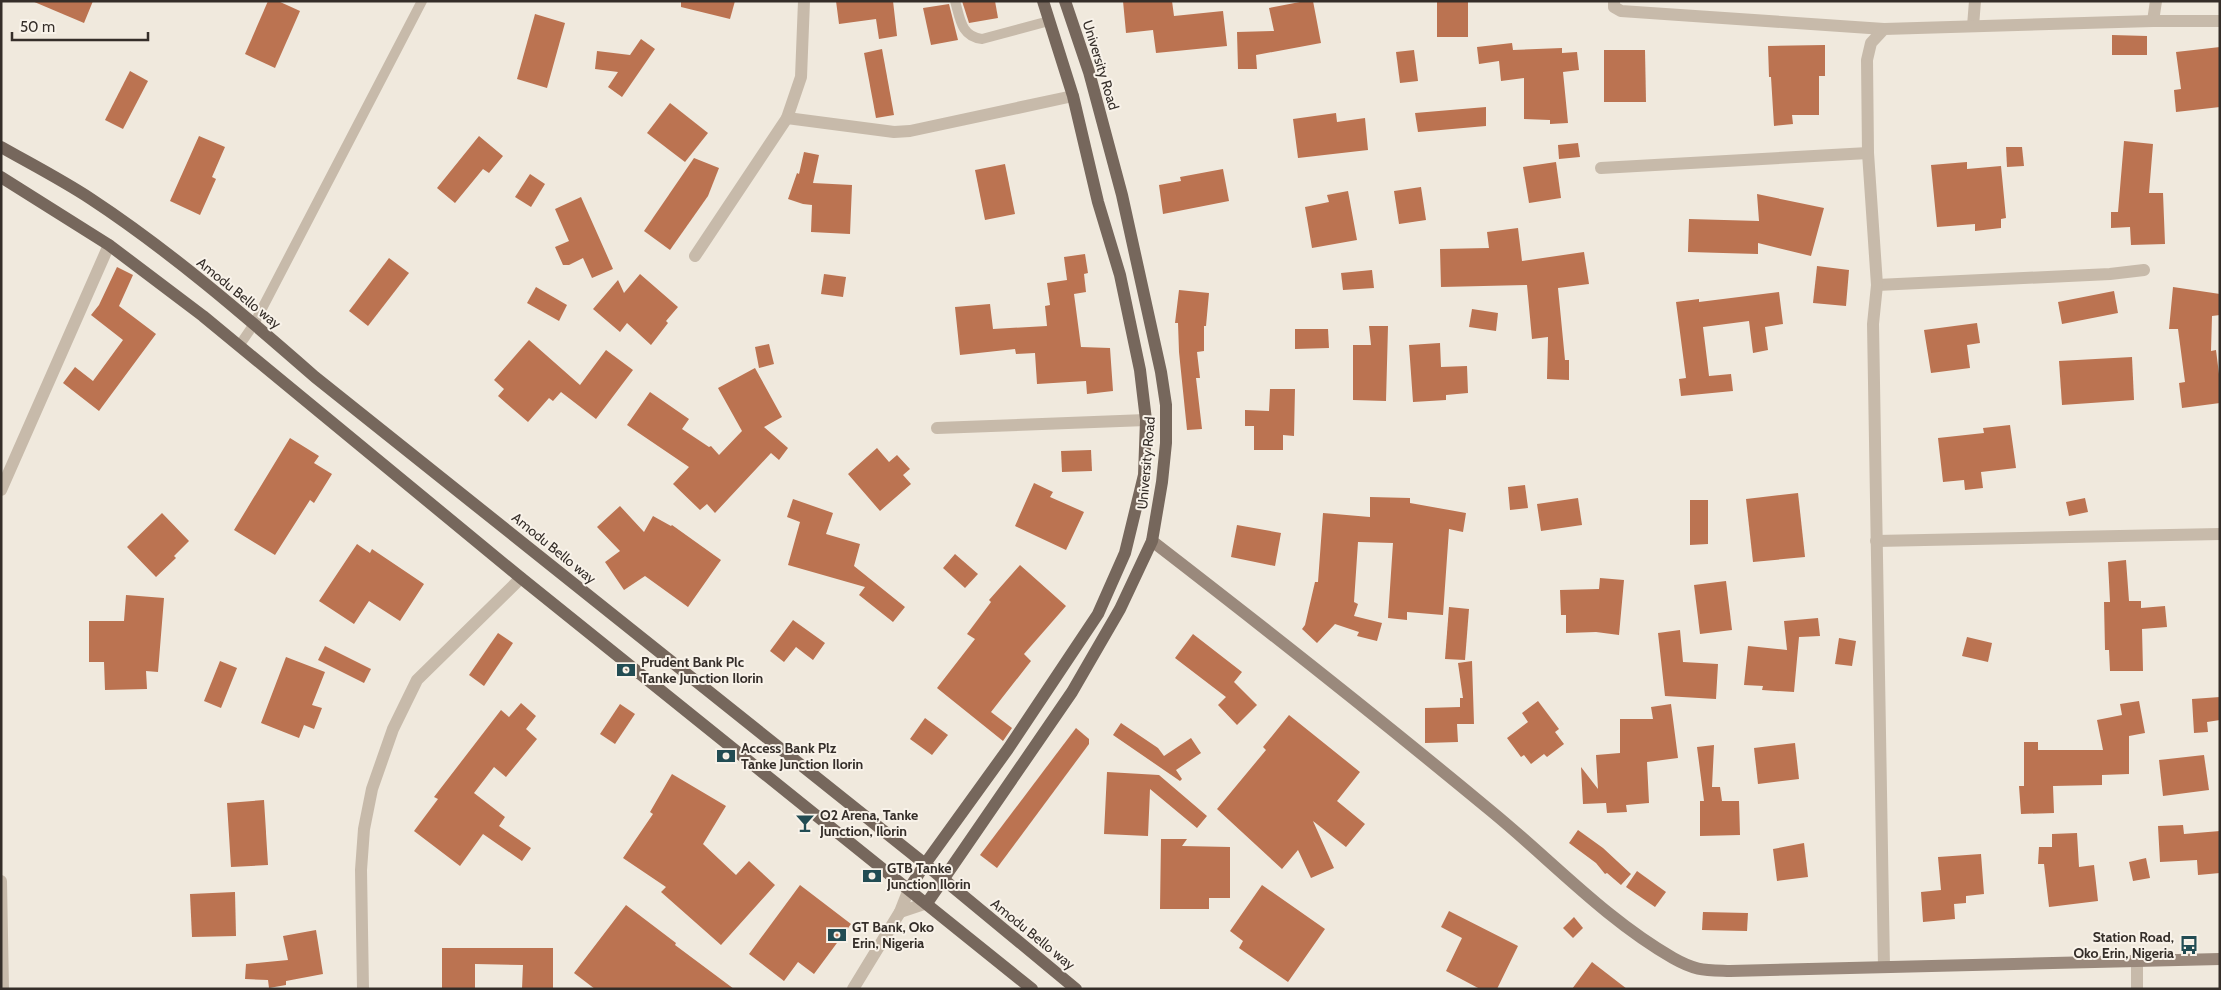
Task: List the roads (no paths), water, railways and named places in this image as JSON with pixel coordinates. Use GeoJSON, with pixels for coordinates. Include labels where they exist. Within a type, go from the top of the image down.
{"type":"FeatureCollection","features":[{"type":"Feature","properties":{"kind":"main road","name":"University Road"},"geometry":{"type":"LineString","coordinates":[[909,889],[1008,750],[1098,614],[1125,554],[1144,475],[1146,420],[1140,370],[1120,274],[1098,202],[1073,96],[1043,1]]}},
{"type":"Feature","properties":{"kind":"main road","name":"University Road"},"geometry":{"type":"LineString","coordinates":[[927,903],[1072,692],[1120,609],[1152,541],[1162,482],[1166,443],[1166,405],[1161,372],[1122,195],[1089,72],[1066,1]]}},
{"type":"Feature","properties":{"kind":"main road","name":"Amodu Bello way"},"geometry":{"type":"LineString","coordinates":[[1,147],[97,203],[149,240],[254,324],[315,377],[925,864],[1076,989]]}},
{"type":"Feature","properties":{"kind":"main road"},"geometry":{"type":"LineString","coordinates":[[1,177],[109,245],[239,346],[521,578],[1032,989]]}},
{"type":"Feature","properties":{"kind":"street"},"geometry":{"type":"LineString","coordinates":[[695,256],[787,118],[801,77],[804,1]]}},
{"type":"Feature","properties":{"kind":"street"},"geometry":{"type":"LineString","coordinates":[[1614,1],[1614,7],[1621,11],[1884,29],[2153,21],[2220,21]]}},
{"type":"Feature","properties":{"kind":"street"},"geometry":{"type":"LineString","coordinates":[[1973,26],[1975,1]]}},
{"type":"Feature","properties":{"kind":"street"},"geometry":{"type":"LineString","coordinates":[[2153,21],[2156,1]]}},
{"type":"Feature","properties":{"kind":"street"},"geometry":{"type":"LineString","coordinates":[[1884,29],[1871,44],[1867,60],[1868,153],[1877,285],[1873,324],[1884,967]]}},
{"type":"Feature","properties":{"kind":"street"},"geometry":{"type":"LineString","coordinates":[[787,118],[894,132],[910,131],[1073,96]]}},
{"type":"Feature","properties":{"kind":"street"},"geometry":{"type":"LineString","coordinates":[[1601,168],[1868,153]]}},
{"type":"Feature","properties":{"kind":"street"},"geometry":{"type":"LineString","coordinates":[[1,490],[109,245]]}},
{"type":"Feature","properties":{"kind":"street"},"geometry":{"type":"LineString","coordinates":[[1877,285],[2110,274],[2144,270]]}},
{"type":"Feature","properties":{"kind":"street"},"geometry":{"type":"LineString","coordinates":[[937,428],[1146,420]]}},
{"type":"Feature","properties":{"kind":"street"},"geometry":{"type":"LineString","coordinates":[[1876,540],[2220,534]]}},
{"type":"Feature","properties":{"kind":"street"},"geometry":{"type":"LineString","coordinates":[[1152,541],[1449,776],[1512,828],[1588,896],[1639,937],[1696,970],[1730,971],[2220,959]]}},
{"type":"Feature","properties":{"kind":"street"},"geometry":{"type":"LineString","coordinates":[[363,989],[361,870],[364,829],[372,789],[393,729],[417,680],[521,578]]}},
{"type":"Feature","properties":{"kind":"street"},"geometry":{"type":"LineString","coordinates":[[1,880],[3,989]]}},
{"type":"Feature","properties":{"kind":"street"},"geometry":{"type":"LineString","coordinates":[[853,989],[900,912],[909,889]]}},
{"type":"Feature","properties":{"kind":"street"},"geometry":{"type":"LineString","coordinates":[[900,912],[927,903]]}},
{"type":"Feature","properties":{"kind":"street"},"geometry":{"type":"LineString","coordinates":[[2137,960],[2137,989]]}},
{"type":"Feature","properties":{"kind":"lane"},"geometry":{"type":"LineString","coordinates":[[239,346],[254,324],[422,1]]}},
{"type":"Feature","properties":{"kind":"lane"},"geometry":{"type":"LineString","coordinates":[[955,1],[964,29],[974,38],[982,39],[1049,21]]}},
{"type":"Feature","properties":{"kind":"place","name":"Prudent Bank Plc Tanke Junction Ilorin"},"geometry":{"type":"Point","coordinates":[626,670]}},
{"type":"Feature","properties":{"kind":"place","name":"Access Bank Plz Tanke Junction Ilorin"},"geometry":{"type":"Point","coordinates":[726,756]}},
{"type":"Feature","properties":{"kind":"place","name":"O2 Arena, Tanke Junction, Ilorin"},"geometry":{"type":"Point","coordinates":[805,823]}},
{"type":"Feature","properties":{"kind":"place","name":"GTB Tanke Junction Ilorin"},"geometry":{"type":"Point","coordinates":[872,876]}},
{"type":"Feature","properties":{"kind":"place","name":"GT Bank, Oko Erin, Nigeria"},"geometry":{"type":"Point","coordinates":[837,935]}},
{"type":"Feature","properties":{"kind":"place","name":"Station Road, Oko Erin, Nigeria"},"geometry":{"type":"Point","coordinates":[2189,945]}}]}
